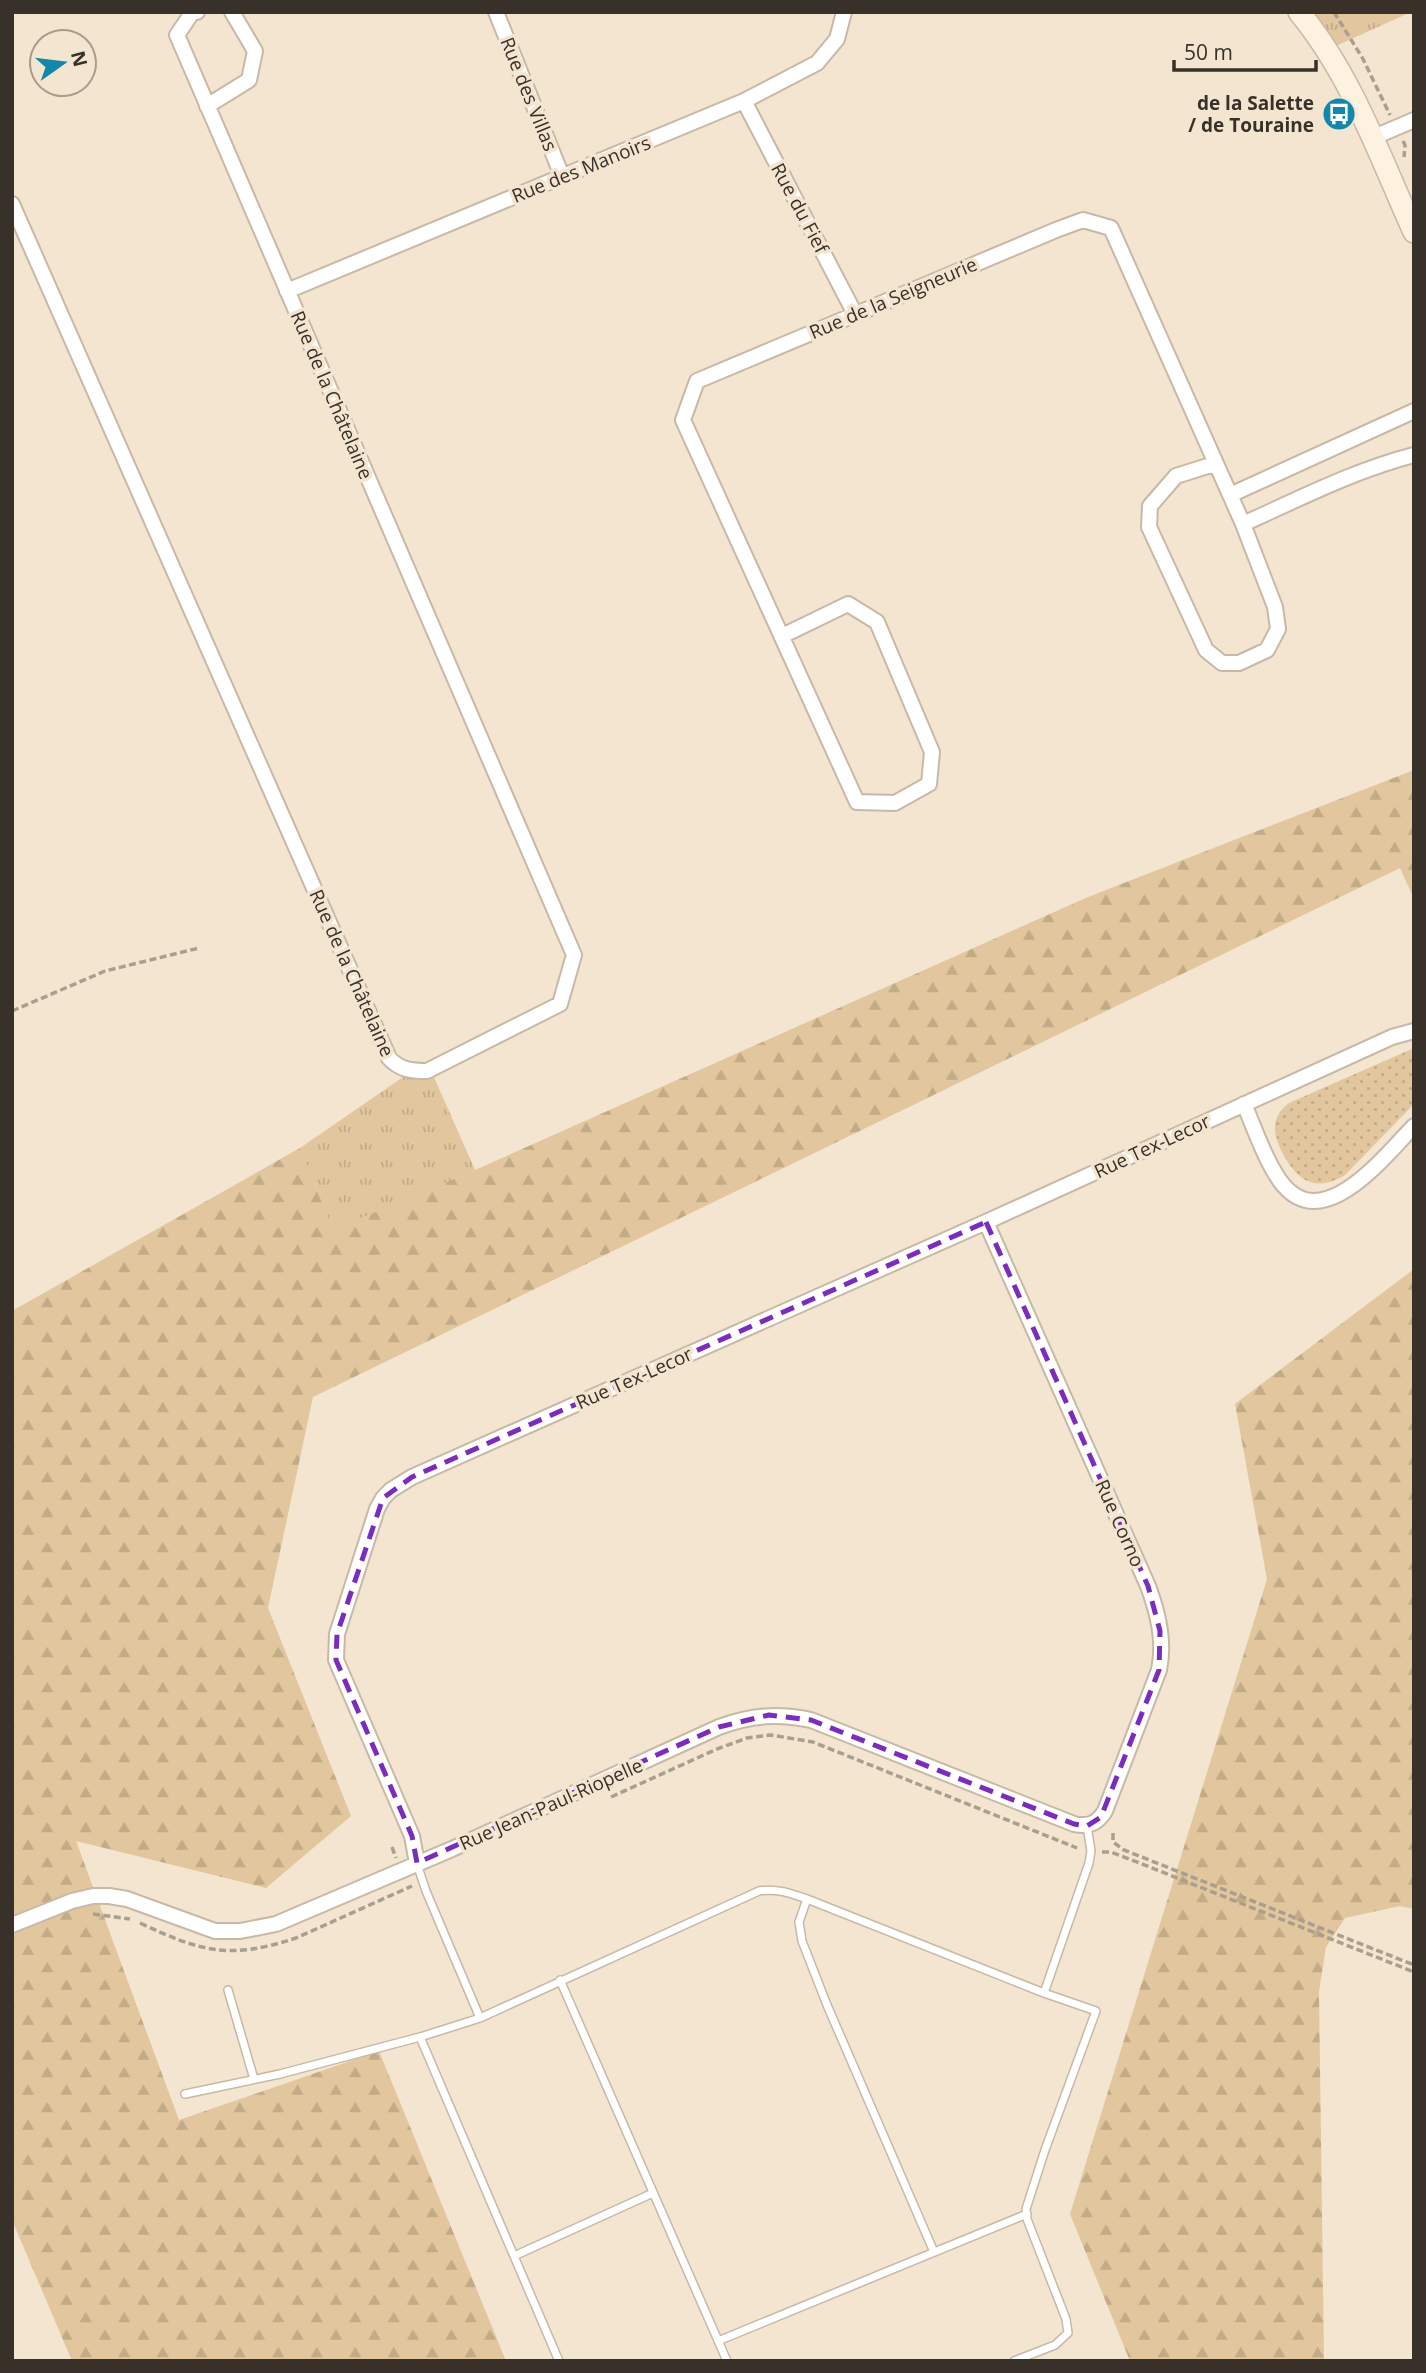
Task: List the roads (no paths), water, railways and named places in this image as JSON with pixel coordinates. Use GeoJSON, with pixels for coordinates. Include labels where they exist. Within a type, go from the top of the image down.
{"type":"FeatureCollection","features":[{"type":"Feature","properties":{"kind":"street","name":"Rue de la Châtelaine"},"geometry":{"type":"LineString","coordinates":[[12,204],[388,1058],[396,1066],[410,1071],[427,1070],[560,1004],[574,955],[177,35],[192,13],[197,12]]}},
{"type":"Feature","properties":{"kind":"street"},"geometry":{"type":"LineString","coordinates":[[207,106],[249,80],[256,51],[233,12]]}},
{"type":"Feature","properties":{"kind":"street","name":"Rue des Villas"},"geometry":{"type":"LineString","coordinates":[[496,12],[562,176]]}},
{"type":"Feature","properties":{"kind":"street","name":"Rue des Manoirs"},"geometry":{"type":"LineString","coordinates":[[287,292],[744,101],[817,63],[837,39],[844,12]]}},
{"type":"Feature","properties":{"kind":"street"},"geometry":{"type":"LineString","coordinates":[[1299,12],[1338,67],[1414,232]]}},
{"type":"Feature","properties":{"kind":"street","name":"Rue du Fief"},"geometry":{"type":"LineString","coordinates":[[744,101],[855,314]]}},
{"type":"Feature","properties":{"kind":"street"},"geometry":{"type":"LineString","coordinates":[[1372,138],[1414,120]]}},
{"type":"Feature","properties":{"kind":"street","name":"Rue de la Seigneurie"},"geometry":{"type":"LineString","coordinates":[[782,636],[848,604],[877,622],[932,752],[929,784],[895,803],[857,802],[683,419],[697,381],[1083,220],[1111,228],[1243,524],[1276,607],[1278,629],[1267,650],[1239,663],[1222,663],[1206,650],[1149,527],[1150,506],[1176,476],[1214,464]]}},
{"type":"Feature","properties":{"kind":"street"},"geometry":{"type":"LineString","coordinates":[[1230,495],[1414,411]]}},
{"type":"Feature","properties":{"kind":"street"},"geometry":{"type":"LineString","coordinates":[[1243,524],[1347,478],[1414,455]]}},
{"type":"Feature","properties":{"kind":"street","name":"Rue Tex-Lecor"},"geometry":{"type":"LineString","coordinates":[[417,1863],[412,1836],[336,1660],[337,1634],[374,1520],[383,1498],[391,1490],[411,1478],[986,1223],[1392,1037],[1414,1031]]}},
{"type":"Feature","properties":{"kind":"street"},"geometry":{"type":"LineString","coordinates":[[1244,1104],[1275,1174],[1295,1195],[1313,1200],[1328,1198],[1351,1189],[1414,1126]]}},
{"type":"Feature","properties":{"kind":"street","name":"Rue Corno"},"geometry":{"type":"LineString","coordinates":[[986,1223],[1148,1586],[1160,1631],[1162,1646],[1159,1670],[1105,1811],[1097,1821],[1087,1826]]}},
{"type":"Feature","properties":{"kind":"street","name":"Rue Jean-Paul-Riopelle"},"geometry":{"type":"LineString","coordinates":[[12,1924],[72,1901],[93,1896],[109,1896],[127,1899],[206,1930],[227,1932],[252,1929],[288,1919],[719,1727],[769,1715],[811,1720],[1074,1824],[1087,1826]]}},
{"type":"Feature","properties":{"kind":"lane"},"geometry":{"type":"LineString","coordinates":[[1044,1993],[1089,1863],[1091,1851],[1087,1826]]}},
{"type":"Feature","properties":{"kind":"lane"},"geometry":{"type":"LineString","coordinates":[[417,1863],[422,1882],[480,2018]]}},
{"type":"Feature","properties":{"kind":"lane"},"geometry":{"type":"LineString","coordinates":[[185,2094],[254,2079],[480,2018],[759,1891],[782,1891],[807,1899],[1096,2011],[1045,2150],[1027,2209],[1066,2319],[1068,2333],[1055,2345],[1014,2361]]}},
{"type":"Feature","properties":{"kind":"lane"},"geometry":{"type":"LineString","coordinates":[[807,1899],[799,1922],[802,1941],[934,2252]]}},
{"type":"Feature","properties":{"kind":"lane"},"geometry":{"type":"LineString","coordinates":[[560,1980],[727,2361]]}},
{"type":"Feature","properties":{"kind":"lane"},"geometry":{"type":"LineString","coordinates":[[228,1990],[254,2079]]}},
{"type":"Feature","properties":{"kind":"lane"},"geometry":{"type":"LineString","coordinates":[[420,2036],[559,2361]]}},
{"type":"Feature","properties":{"kind":"lane"},"geometry":{"type":"LineString","coordinates":[[514,2256],[653,2193]]}},
{"type":"Feature","properties":{"kind":"lane"},"geometry":{"type":"LineString","coordinates":[[718,2341],[1027,2214]]}},
{"type":"Feature","properties":{"kind":"place","name":"de la Salette / de Touraine"},"geometry":{"type":"Point","coordinates":[1339,114]}}]}
